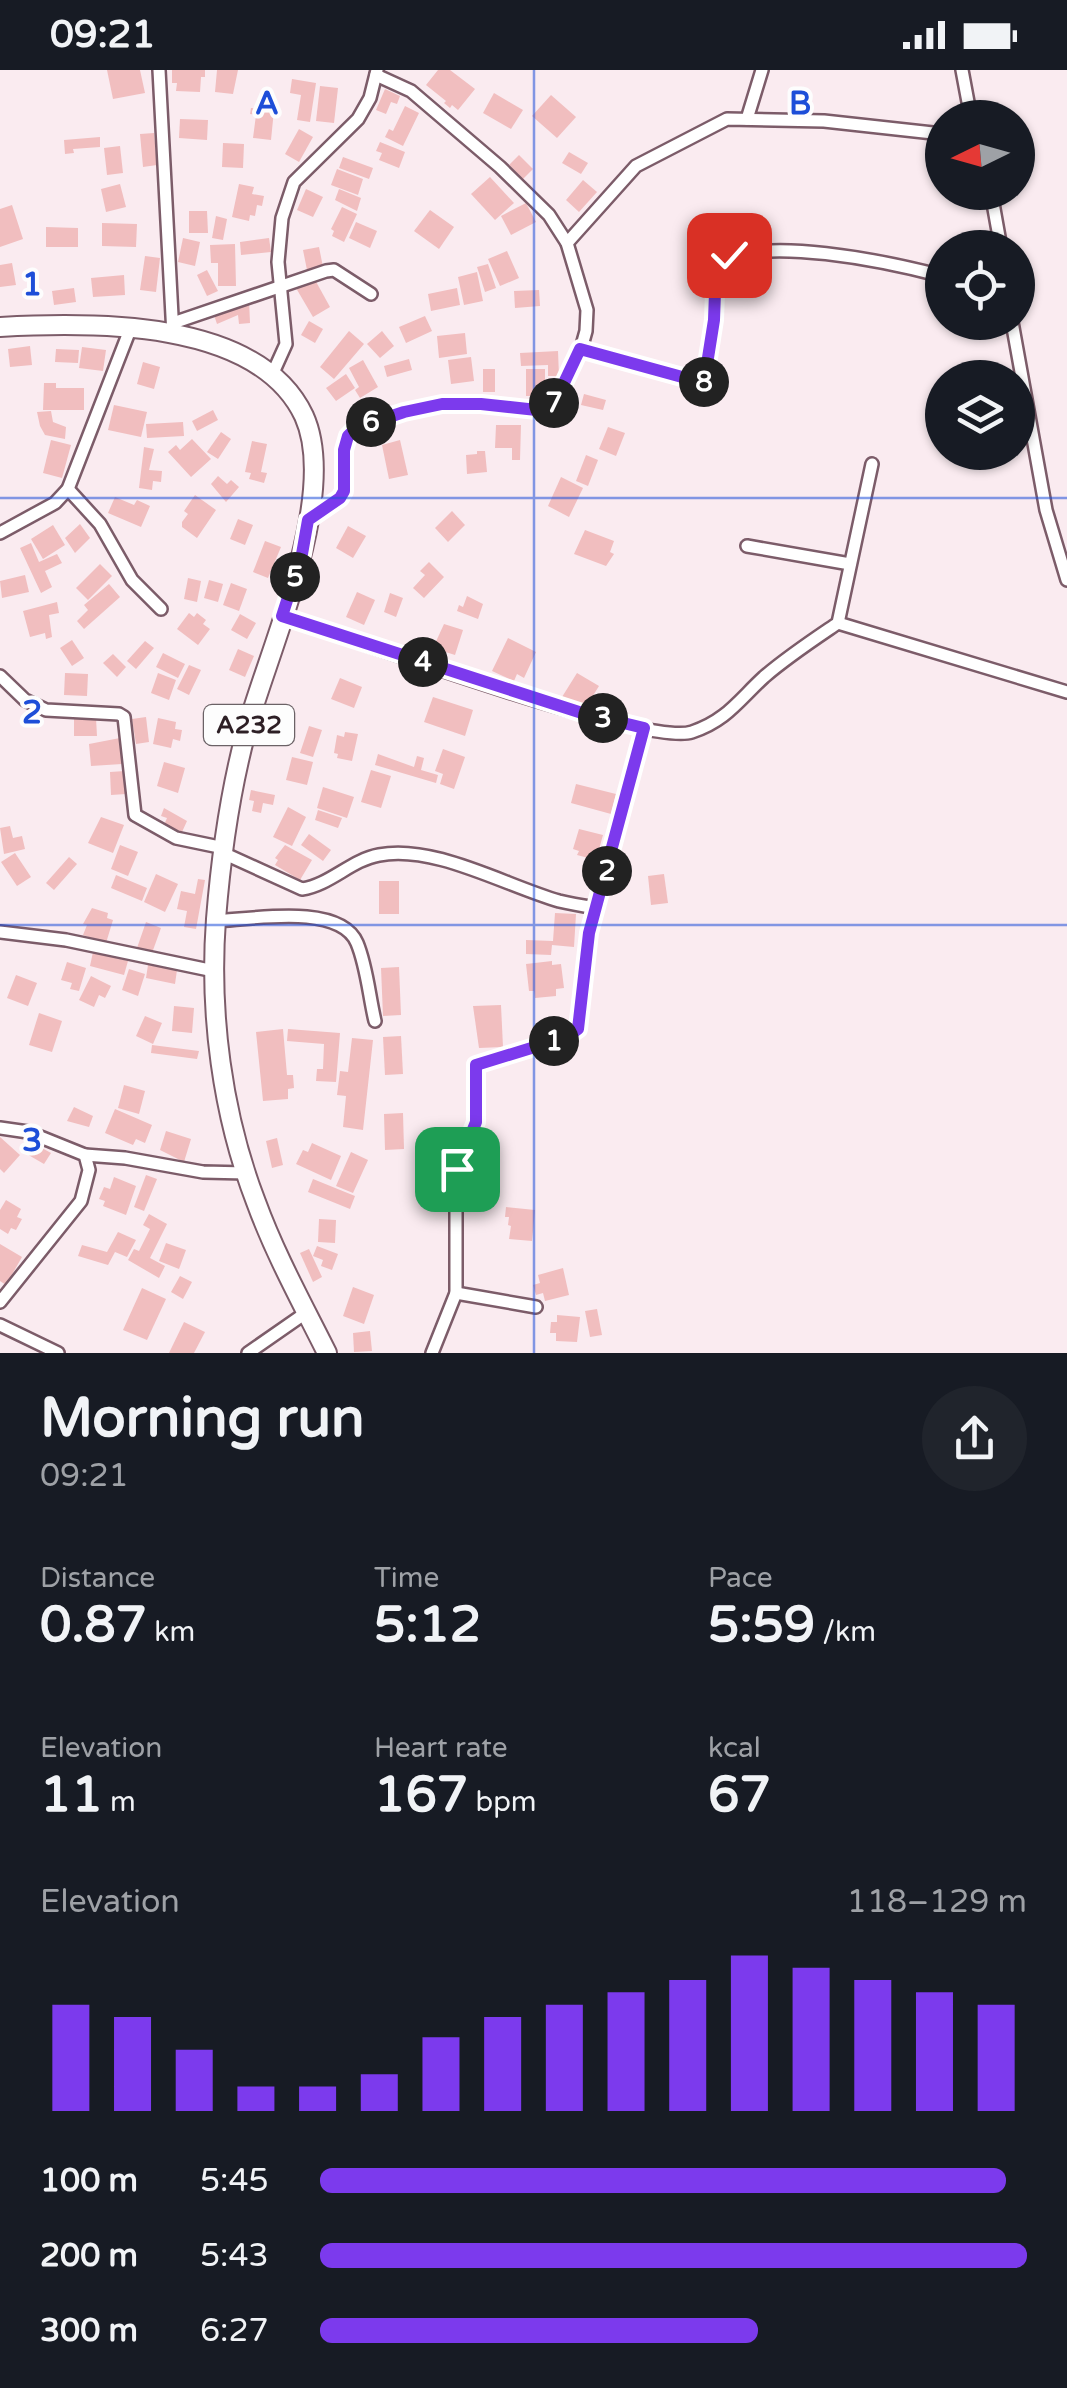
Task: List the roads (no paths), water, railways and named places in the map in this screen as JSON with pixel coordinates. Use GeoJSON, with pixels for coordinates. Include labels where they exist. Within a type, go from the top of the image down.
{"type":"FeatureCollection","features":[{"type":"Feature","properties":{"kind":"main road","name":"A232"},"geometry":{"type":"LineString","coordinates":[[0,328],[48,324],[173,329],[233,354],[272,376],[304,417],[312,446],[314,479],[308,520],[302,554],[246,734],[223,851],[214,971],[220,1053],[246,1173],[279,1256],[327,1353]]}},
{"type":"Feature","properties":{"kind":"street"},"geometry":{"type":"LineString","coordinates":[[159,70],[173,329],[280,286],[334,270],[371,294]]}},
{"type":"Feature","properties":{"kind":"street"},"geometry":{"type":"LineString","coordinates":[[747,119],[762,70]]}},
{"type":"Feature","properties":{"kind":"street"},"geometry":{"type":"LineString","coordinates":[[962,70],[968,100]]}},
{"type":"Feature","properties":{"kind":"street"},"geometry":{"type":"LineString","coordinates":[[272,376],[286,344],[278,262],[282,218],[294,182],[358,119],[370,98],[376,73],[430,105],[532,195],[567,243],[586,310],[580,349],[554,404],[546,411],[442,404],[356,428],[348,436],[344,450],[344,491],[308,520]]}},
{"type":"Feature","properties":{"kind":"street"},"geometry":{"type":"LineString","coordinates":[[567,243],[636,166],[728,119],[824,122],[925,132]]}},
{"type":"Feature","properties":{"kind":"street"},"geometry":{"type":"LineString","coordinates":[[580,349],[704,383],[714,320],[716,265],[729,255],[822,252],[925,272]]}},
{"type":"Feature","properties":{"kind":"street"},"geometry":{"type":"LineString","coordinates":[[0,533],[55,503],[68,489],[131,327]]}},
{"type":"Feature","properties":{"kind":"street"},"geometry":{"type":"LineString","coordinates":[[1015,340],[1046,510],[1067,580]]}},
{"type":"Feature","properties":{"kind":"street"},"geometry":{"type":"LineString","coordinates":[[282,616],[582,713],[688,734],[727,716],[762,679],[838,622],[872,464]]}},
{"type":"Feature","properties":{"kind":"street"},"geometry":{"type":"LineString","coordinates":[[68,489],[100,524],[132,580],[161,609]]}},
{"type":"Feature","properties":{"kind":"street"},"geometry":{"type":"LineString","coordinates":[[747,546],[850,564]]}},
{"type":"Feature","properties":{"kind":"street"},"geometry":{"type":"LineString","coordinates":[[838,622],[1067,692]]}},
{"type":"Feature","properties":{"kind":"street"},"geometry":{"type":"LineString","coordinates":[[0,676],[25,700],[46,710],[124,717],[135,815],[176,838],[223,851],[302,889],[315,887],[377,855],[404,852],[597,908]]}},
{"type":"Feature","properties":{"kind":"street"},"geometry":{"type":"LineString","coordinates":[[432,1353],[456,1293],[456,1180],[476,1122],[476,1065],[567,1037],[578,1029],[583,963],[644,728]]}},
{"type":"Feature","properties":{"kind":"street"},"geometry":{"type":"LineString","coordinates":[[216,920],[298,916],[326,919],[345,928],[356,939],[374,1021]]}},
{"type":"Feature","properties":{"kind":"street"},"geometry":{"type":"LineString","coordinates":[[0,932],[66,940],[214,971]]}},
{"type":"Feature","properties":{"kind":"street"},"geometry":{"type":"LineString","coordinates":[[0,1128],[28,1132],[84,1155],[203,1172],[246,1173]]}},
{"type":"Feature","properties":{"kind":"street"},"geometry":{"type":"LineString","coordinates":[[0,1302],[80,1201],[88,1170],[84,1155]]}},
{"type":"Feature","properties":{"kind":"street"},"geometry":{"type":"LineString","coordinates":[[456,1293],[536,1307]]}},
{"type":"Feature","properties":{"kind":"street"},"geometry":{"type":"LineString","coordinates":[[248,1353],[306,1312]]}},
{"type":"Feature","properties":{"kind":"street"},"geometry":{"type":"LineString","coordinates":[[0,1325],[58,1353]]}}]}
